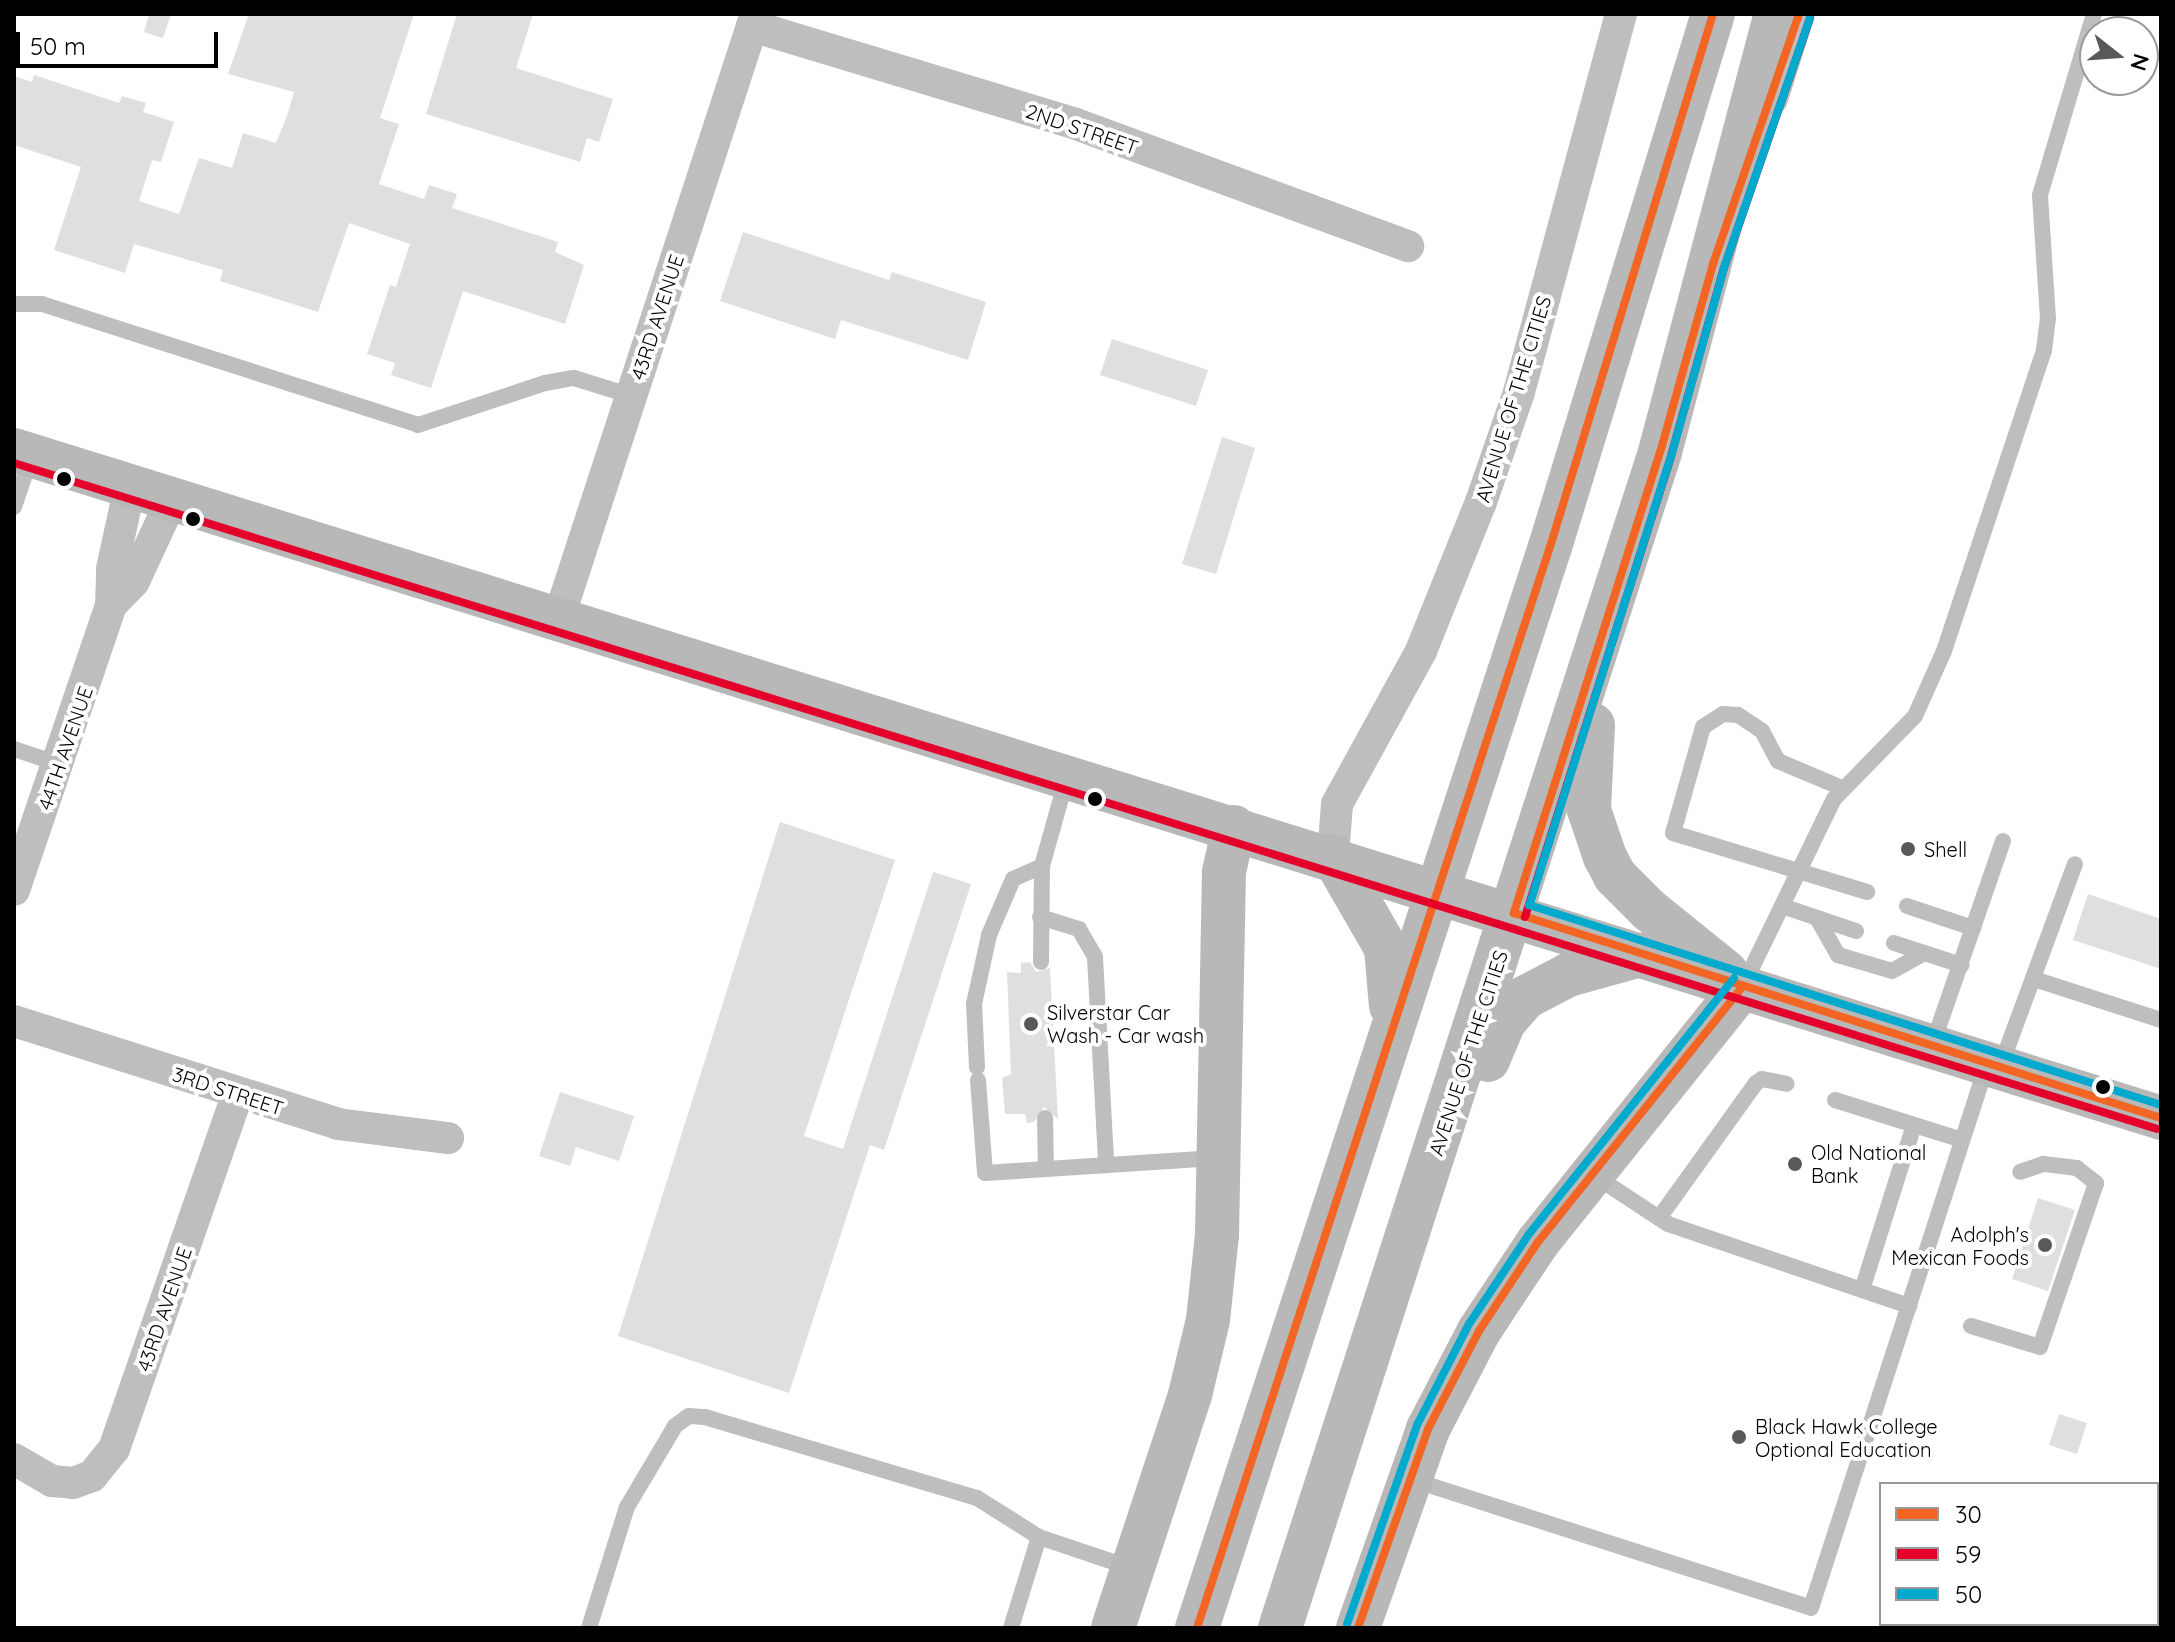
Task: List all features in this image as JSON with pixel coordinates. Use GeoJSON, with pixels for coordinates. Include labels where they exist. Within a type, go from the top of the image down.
{"type":"FeatureCollection","features":[{"type":"Feature","properties":{"kind":"main road"},"geometry":{"type":"LineString","coordinates":[[1197,1628],[1610,356],[1713,14]]}},
{"type":"Feature","properties":{"kind":"main road","name":"AVENUE OF THE CITIES"},"geometry":{"type":"LineString","coordinates":[[1280,1628],[1616,595],[1713,264],[1776,14]]}},
{"type":"Feature","properties":{"kind":"main road"},"geometry":{"type":"LineString","coordinates":[[23,452],[558,620],[1333,856],[2161,1118]]}},
{"type":"Feature","properties":{"kind":"main road"},"geometry":{"type":"LineString","coordinates":[[1616,595],[1594,714],[1589,810],[1615,876],[1743,986]]}},
{"type":"Feature","properties":{"kind":"main road"},"geometry":{"type":"LineString","coordinates":[[1113,1628],[1201,1354],[1217,1235],[1224,872],[1234,827]]}},
{"type":"Feature","properties":{"kind":"main road"},"geometry":{"type":"LineString","coordinates":[[1333,856],[1386,948],[1392,987],[1390,1035]]}},
{"type":"Feature","properties":{"kind":"main road"},"geometry":{"type":"LineString","coordinates":[[1302,1561],[1386,1360],[1504,1022],[1517,1004],[1542,987],[1640,955]]}},
{"type":"Feature","properties":{"kind":"main road"},"geometry":{"type":"LineString","coordinates":[[1358,1628],[1408,1478],[1479,1331],[1591,1173],[1743,986]]}},
{"type":"Feature","properties":{"kind":"street","name":"AVENUE OF THE CITIES"},"geometry":{"type":"LineString","coordinates":[[1333,856],[1337,804],[1442,606],[1496,461],[1551,277],[1621,14]]}},
{"type":"Feature","properties":{"kind":"street"},"geometry":{"type":"LineString","coordinates":[[1713,264],[1799,14]]}},
{"type":"Feature","properties":{"kind":"street","name":"2ND STREET"},"geometry":{"type":"LineString","coordinates":[[754,20],[1076,124],[1408,246]]}},
{"type":"Feature","properties":{"kind":"street","name":"43RD AVENUE"},"geometry":{"type":"LineString","coordinates":[[558,620],[754,20]]}},
{"type":"Feature","properties":{"kind":"street","name":"44TH AVENUE"},"geometry":{"type":"LineString","coordinates":[[14,890],[111,605],[112,569],[130,486]]}},
{"type":"Feature","properties":{"kind":"street","name":"44TH AVENUE"},"geometry":{"type":"LineString","coordinates":[[111,605],[134,581],[172,499]]}},
{"type":"Feature","properties":{"kind":"street","name":"3RD STREET"},"geometry":{"type":"LineString","coordinates":[[14,1021],[237,1095],[338,1124],[448,1138]]}},
{"type":"Feature","properties":{"kind":"street","name":"43RD AVENUE"},"geometry":{"type":"LineString","coordinates":[[14,1459],[52,1481],[73,1483],[92,1476],[114,1449],[237,1095]]}},
{"type":"Feature","properties":{"kind":"lane"},"geometry":{"type":"LineString","coordinates":[[1743,986],[1842,788],[1915,716],[1928,696],[2044,350],[2048,319],[2040,195],[2094,14]]}},
{"type":"Feature","properties":{"kind":"lane"},"geometry":{"type":"LineString","coordinates":[[14,304],[42,304],[418,425],[574,378],[632,396]]}},
{"type":"Feature","properties":{"kind":"lane"},"geometry":{"type":"LineString","coordinates":[[14,507],[23,452]]}},
{"type":"Feature","properties":{"kind":"lane"},"geometry":{"type":"LineString","coordinates":[[1842,788],[1778,761],[1762,731],[1738,715],[1723,714],[1703,727],[1673,833],[1698,845],[1801,869],[1867,892]]}},
{"type":"Feature","properties":{"kind":"lane"},"geometry":{"type":"LineString","coordinates":[[14,749],[59,764]]}},
{"type":"Feature","properties":{"kind":"lane"},"geometry":{"type":"LineString","coordinates":[[1041,962],[1042,866],[1067,776]]}},
{"type":"Feature","properties":{"kind":"lane"},"geometry":{"type":"LineString","coordinates":[[1932,1046],[2003,841]]}},
{"type":"Feature","properties":{"kind":"lane"},"geometry":{"type":"LineString","coordinates":[[1408,1478],[1811,1608],[1962,1140],[2034,979],[2075,864]]}},
{"type":"Feature","properties":{"kind":"lane"},"geometry":{"type":"LineString","coordinates":[[1042,866],[1013,879],[989,935],[974,1004],[985,1173],[1218,1158]]}},
{"type":"Feature","properties":{"kind":"lane"},"geometry":{"type":"LineString","coordinates":[[1907,906],[1973,928]]}},
{"type":"Feature","properties":{"kind":"lane"},"geometry":{"type":"LineString","coordinates":[[1785,907],[1856,931]]}},
{"type":"Feature","properties":{"kind":"lane"},"geometry":{"type":"LineString","coordinates":[[1040,917],[1079,929],[1095,957],[1106,1163]]}},
{"type":"Feature","properties":{"kind":"lane"},"geometry":{"type":"LineString","coordinates":[[1817,918],[1838,955],[1892,971],[1924,953]]}},
{"type":"Feature","properties":{"kind":"lane"},"geometry":{"type":"LineString","coordinates":[[1894,943],[1961,965]]}},
{"type":"Feature","properties":{"kind":"lane"},"geometry":{"type":"LineString","coordinates":[[2034,979],[2161,1020]]}},
{"type":"Feature","properties":{"kind":"lane"},"geometry":{"type":"LineString","coordinates":[[1659,1218],[1762,1079],[1787,1084]]}},
{"type":"Feature","properties":{"kind":"lane"},"geometry":{"type":"LineString","coordinates":[[1835,1100],[1962,1140]]}},
{"type":"Feature","properties":{"kind":"lane"},"geometry":{"type":"LineString","coordinates":[[1045,1118],[1046,1168]]}},
{"type":"Feature","properties":{"kind":"lane"},"geometry":{"type":"LineString","coordinates":[[1862,1290],[1914,1125]]}},
{"type":"Feature","properties":{"kind":"lane"},"geometry":{"type":"LineString","coordinates":[[1971,1326],[2040,1347],[2096,1183],[2077,1168],[2043,1164],[2020,1172]]}},
{"type":"Feature","properties":{"kind":"lane"},"geometry":{"type":"LineString","coordinates":[[1591,1173],[1659,1218],[1909,1306]]}},
{"type":"Feature","properties":{"kind":"lane"},"geometry":{"type":"LineString","coordinates":[[589,1628],[627,1507],[675,1426],[689,1416],[977,1498],[1039,1537],[1133,1569]]}},
{"type":"Feature","properties":{"kind":"lane"},"geometry":{"type":"LineString","coordinates":[[1011,1628],[1039,1537]]}},
{"type":"Feature","properties":{"kind":"building"},"geometry":{"type":"Polygon","coordinates":[[[149,14],[171,14],[163,38],[144,32],[149,14]]]}},
{"type":"Feature","properties":{"kind":"building"},"geometry":{"type":"Polygon","coordinates":[[[249,14],[414,14],[380,118],[399,124],[379,184],[424,199],[429,185],[457,194],[452,208],[558,242],[555,252],[584,265],[565,324],[463,291],[431,388],[391,375],[395,363],[367,354],[390,285],[396,287],[410,244],[349,223],[318,312],[220,281],[223,270],[134,244],[125,273],[54,250],[81,167],[14,145],[14,76],[32,82],[34,75],[119,103],[122,96],[146,103],[143,112],[174,122],[161,162],[152,160],[139,201],[179,214],[199,158],[232,168],[243,133],[276,143],[287,116],[294,92],[228,74],[249,14]]]}},
{"type":"Feature","properties":{"kind":"building"},"geometry":{"type":"Polygon","coordinates":[[[457,14],[533,14],[516,68],[613,99],[599,142],[587,138],[580,162],[426,114],[457,14]]]}},
{"type":"Feature","properties":{"kind":"building"},"geometry":{"type":"Polygon","coordinates":[[[743,232],[889,280],[892,272],[986,302],[968,360],[841,320],[835,339],[720,301],[743,232]]]}},
{"type":"Feature","properties":{"kind":"building"},"geometry":{"type":"Polygon","coordinates":[[[1112,339],[1208,370],[1196,406],[1100,375],[1112,339]]]}},
{"type":"Feature","properties":{"kind":"building"},"geometry":{"type":"Polygon","coordinates":[[[1222,437],[1255,448],[1216,574],[1182,564],[1222,437]]]}},
{"type":"Feature","properties":{"kind":"building"},"geometry":{"type":"Polygon","coordinates":[[[780,822],[895,860],[804,1136],[843,1149],[933,872],[971,884],[884,1150],[870,1145],[789,1393],[618,1336],[780,822]]]}},
{"type":"Feature","properties":{"kind":"building"},"geometry":{"type":"Polygon","coordinates":[[[2088,894],[2161,919],[2161,969],[2073,940],[2088,894]]]}},
{"type":"Feature","properties":{"kind":"building","name":"Silverstar Car Wash - Car wash"},"geometry":{"type":"Polygon","coordinates":[[[1030,962],[1036,972],[1050,968],[1058,1119],[1044,1107],[1034,1122],[1027,1123],[1025,1114],[1005,1114],[1002,1078],[1011,1074],[1007,972],[1021,973],[1021,963],[1030,962]]]}},
{"type":"Feature","properties":{"kind":"building"},"geometry":{"type":"Polygon","coordinates":[[[560,1092],[634,1116],[619,1161],[576,1147],[570,1166],[539,1156],[560,1092]]]}},
{"type":"Feature","properties":{"kind":"building","name":"Adolph's Mexican Foods"},"geometry":{"type":"Polygon","coordinates":[[[2038,1198],[2075,1210],[2048,1291],[2012,1279],[2038,1198]]]}},
{"type":"Feature","properties":{"kind":"building"},"geometry":{"type":"Polygon","coordinates":[[[2059,1414],[2087,1423],[2077,1454],[2049,1445],[2059,1414]]]}},
{"type":"Feature","properties":{"kind":"transit line","name":"30"},"geometry":{"type":"LineString","coordinates":[[1197,1628],[1550,547],[1713,14]]}},
{"type":"Feature","properties":{"kind":"transit line","name":"30"},"geometry":{"type":"LineString","coordinates":[[1799,14],[1713,264],[1660,452],[1514,913],[2161,1118]]}},
{"type":"Feature","properties":{"kind":"transit line","name":"59"},"geometry":{"type":"LineString","coordinates":[[1525,917],[1671,456],[1724,268],[1810,18]]}},
{"type":"Feature","properties":{"kind":"transit line","name":"50"},"geometry":{"type":"LineString","coordinates":[[1810,18],[1724,268],[1671,456],[1529,905],[2161,1105]]}},
{"type":"Feature","properties":{"kind":"transit line","name":"59"},"geometry":{"type":"LineString","coordinates":[[14,463],[2157,1129]]}},
{"type":"Feature","properties":{"kind":"transit line","name":"50"},"geometry":{"type":"LineString","coordinates":[[1347,1624],[1417,1425],[1469,1324],[1529,1234],[1734,978]]}},
{"type":"Feature","properties":{"kind":"transit line","name":"30"},"geometry":{"type":"LineString","coordinates":[[1358,1628],[1428,1429],[1479,1331],[1538,1242],[1743,986]]}},
{"type":"Feature","properties":{"kind":"place","name":"Shell"},"geometry":{"type":"Point","coordinates":[1908,849]}},
{"type":"Feature","properties":{"kind":"place","name":"Silverstar Car Wash - Car wash"},"geometry":{"type":"Point","coordinates":[1031,1024]}},
{"type":"Feature","properties":{"kind":"place","name":"Old National Bank"},"geometry":{"type":"Point","coordinates":[1795,1164]}},
{"type":"Feature","properties":{"kind":"place","name":"Adolph's Mexican Foods"},"geometry":{"type":"Point","coordinates":[2045,1245]}},
{"type":"Feature","properties":{"kind":"place","name":"Black Hawk College Optional Education"},"geometry":{"type":"Point","coordinates":[1739,1437]}}]}
